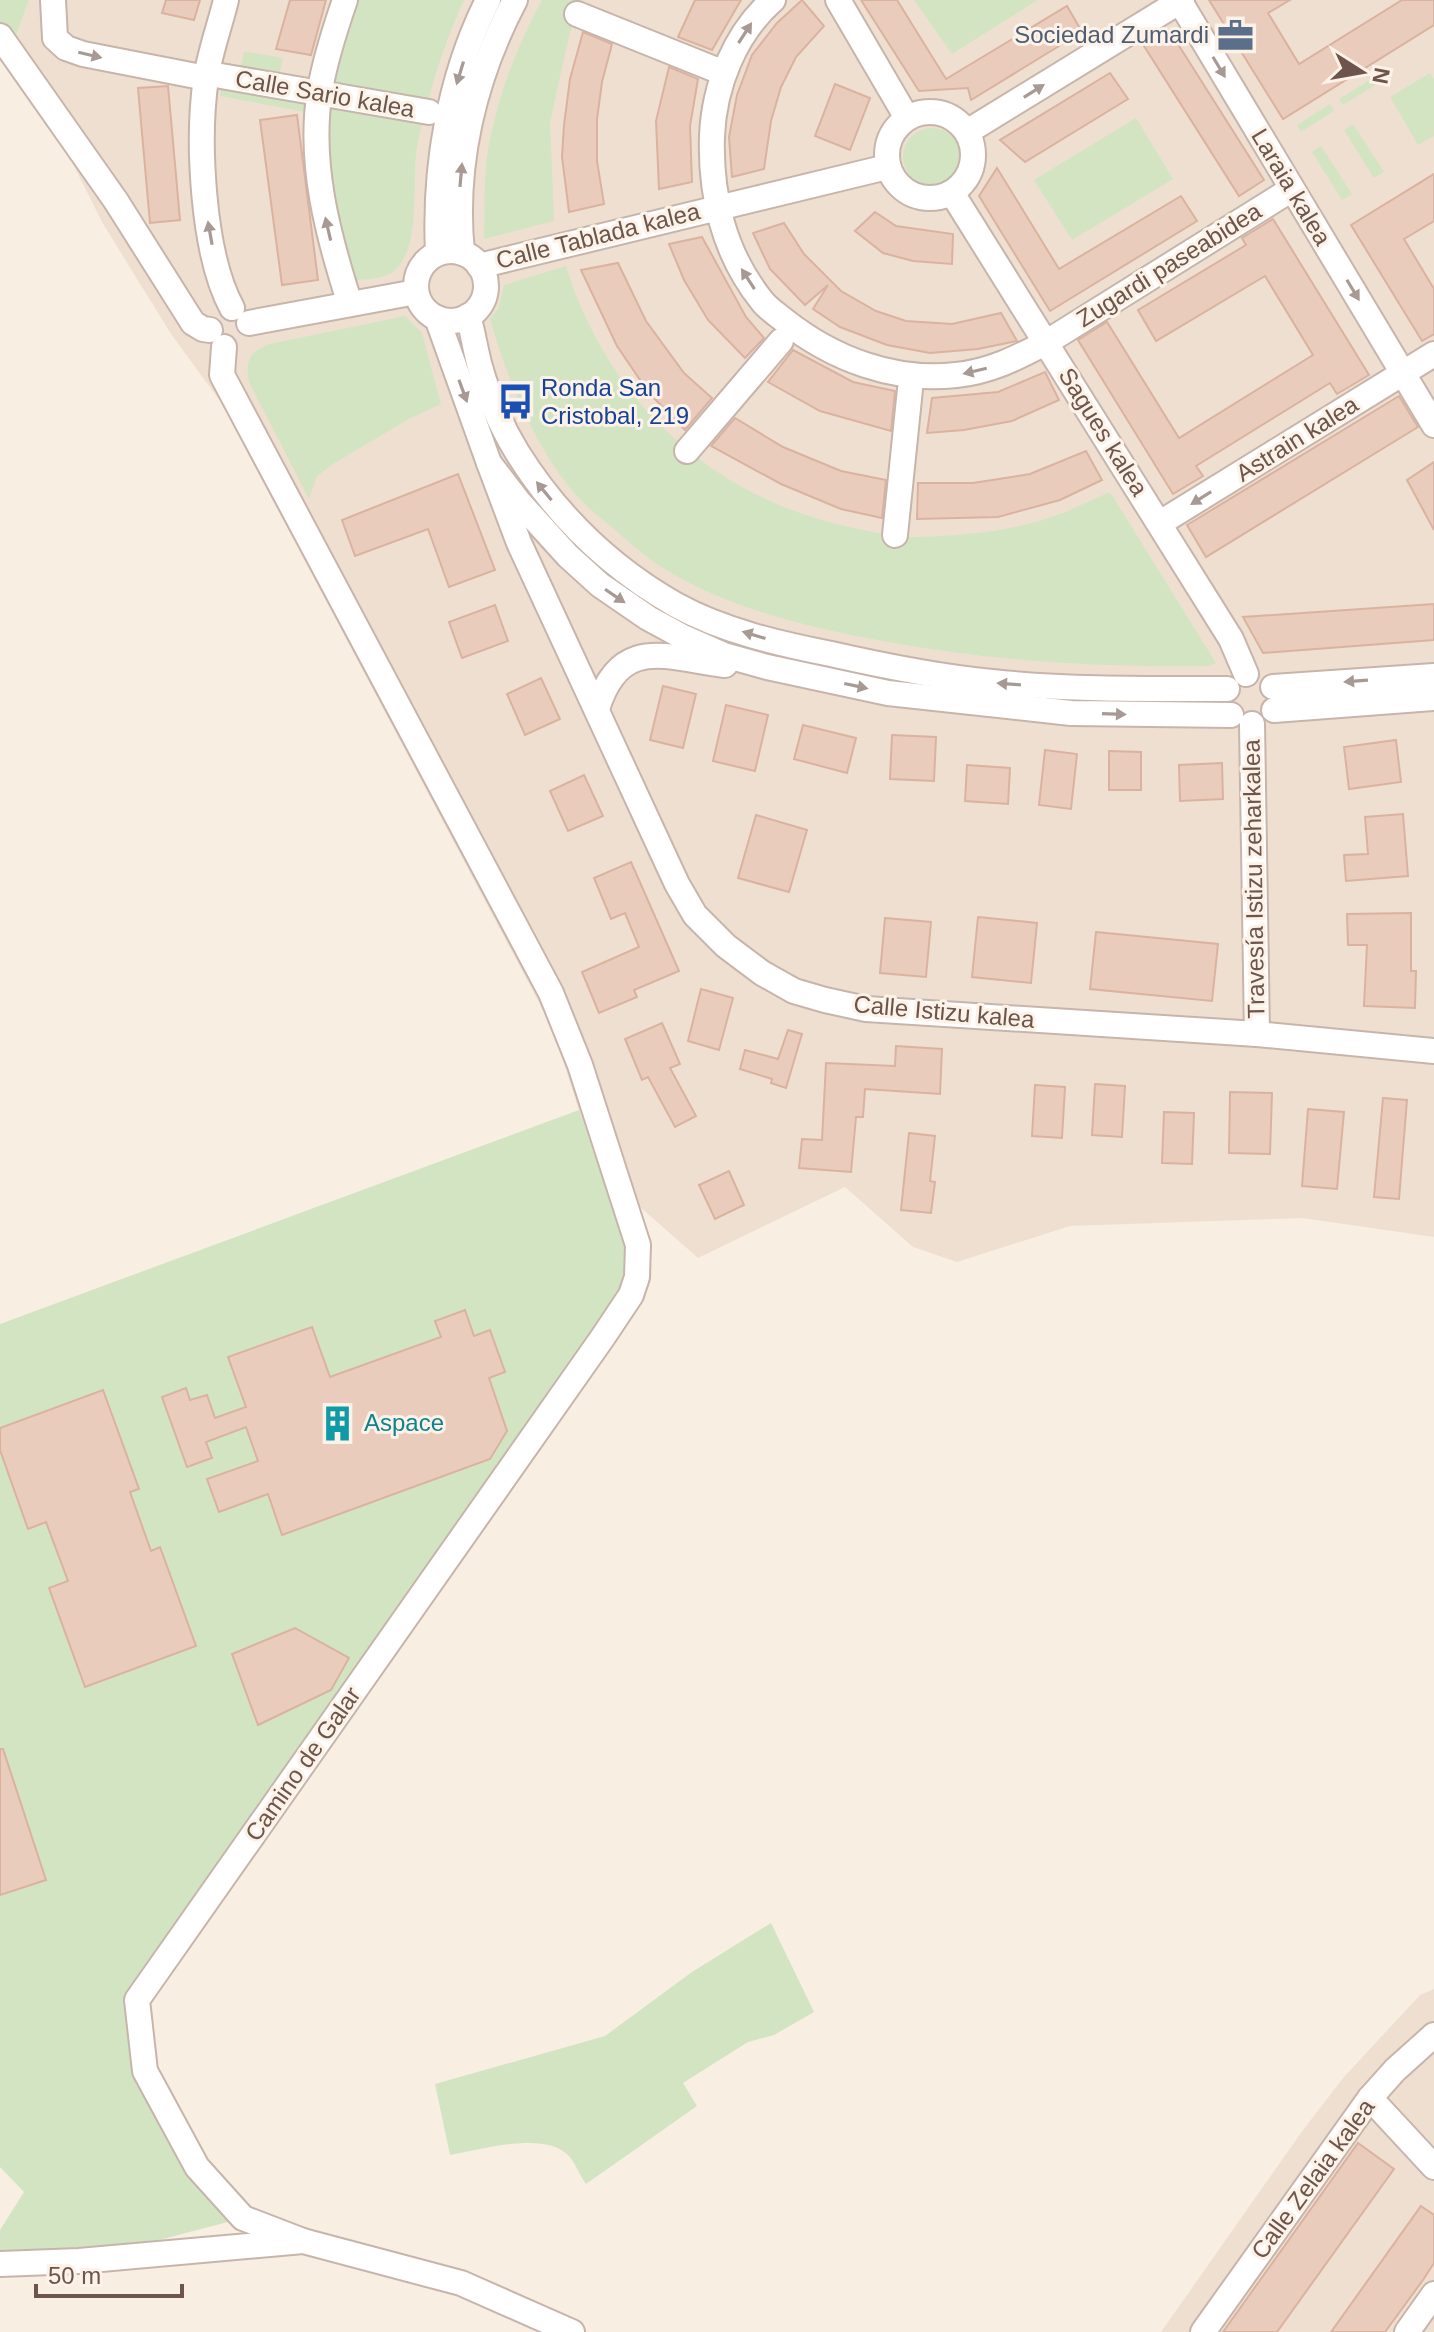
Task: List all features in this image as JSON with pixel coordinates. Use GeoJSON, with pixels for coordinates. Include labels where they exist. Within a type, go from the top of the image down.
{"type":"FeatureCollection","features":[{"type":"Feature","properties":{"kind":"street","name":"Calle Sario kalea"},"geometry":{"type":"LineString","coordinates":[[53,0],[55,38],[66,48],[83,54],[429,112]]}},
{"type":"Feature","properties":{"kind":"street"},"geometry":{"type":"LineString","coordinates":[[0,36],[116,201],[193,323],[236,347],[249,335],[215,258],[205,206],[203,154],[226,0]]}},
{"type":"Feature","properties":{"kind":"street"},"geometry":{"type":"LineString","coordinates":[[345,0],[319,92],[318,147],[321,191],[350,304]]}},
{"type":"Feature","properties":{"kind":"street"},"geometry":{"type":"LineString","coordinates":[[460,257],[428,259],[420,269],[416,292],[427,312],[437,318],[458,320],[468,316],[483,299],[486,288],[460,257],[438,194],[448,116],[466,53],[488,0]]}},
{"type":"Feature","properties":{"kind":"street"},"geometry":{"type":"LineString","coordinates":[[460,257],[461,168],[475,97],[486,61],[515,0]]}},
{"type":"Feature","properties":{"kind":"street","name":"Calle Tablada kalea"},"geometry":{"type":"LineString","coordinates":[[773,0],[760,11],[739,41],[717,96],[711,154],[717,207],[731,248],[764,304],[815,342],[842,357],[874,369],[918,377],[956,375],[1009,362],[1047,342]]}},
{"type":"Feature","properties":{"kind":"street"},"geometry":{"type":"LineString","coordinates":[[838,0],[907,118]]}},
{"type":"Feature","properties":{"kind":"street"},"geometry":{"type":"LineString","coordinates":[[967,132],[1181,0]]}},
{"type":"Feature","properties":{"kind":"street","name":"Laraia kalea"},"geometry":{"type":"LineString","coordinates":[[1181,0],[1434,425]]}},
{"type":"Feature","properties":{"kind":"street"},"geometry":{"type":"LineString","coordinates":[[577,14],[714,69]]}},
{"type":"Feature","properties":{"kind":"street"},"geometry":{"type":"LineString","coordinates":[[925,112],[942,113],[967,132],[973,146],[973,164],[967,179],[952,193],[924,199],[902,190],[887,167],[890,138],[907,118],[925,112]]}},
{"type":"Feature","properties":{"kind":"street","name":"Calle Tablada kalea"},"geometry":{"type":"LineString","coordinates":[[460,257],[717,207],[887,167]]}},
{"type":"Feature","properties":{"kind":"street","name":"Zugardi paseabidea"},"geometry":{"type":"LineString","coordinates":[[1047,342],[1292,189]]}},
{"type":"Feature","properties":{"kind":"street","name":"Sagues kalea"},"geometry":{"type":"LineString","coordinates":[[952,193],[1239,652],[1237,682]]}},
{"type":"Feature","properties":{"kind":"street"},"geometry":{"type":"LineString","coordinates":[[217,338],[216,314],[241,315],[350,304],[416,292]]}},
{"type":"Feature","properties":{"kind":"street"},"geometry":{"type":"LineString","coordinates":[[468,316],[491,398],[515,449],[540,487],[598,550],[636,580],[679,607],[782,643],[892,667],[988,682],[1066,688],[1237,682],[1257,674],[1273,698]]}},
{"type":"Feature","properties":{"kind":"street","name":"Calle Istizu kalea"},"geometry":{"type":"LineString","coordinates":[[437,318],[519,543],[677,884],[695,915],[726,946],[762,973],[794,991],[866,1009],[1257,1034],[1434,1051]]}},
{"type":"Feature","properties":{"kind":"street","name":"Camino de Galar"},"geometry":{"type":"LineString","coordinates":[[217,338],[222,375],[551,993],[580,1065],[638,1245],[639,1267],[631,1295],[603,1337],[137,2000],[145,2071],[197,2167],[243,2218],[303,2241]]}},
{"type":"Feature","properties":{"kind":"street"},"geometry":{"type":"LineString","coordinates":[[687,451],[781,341]]}},
{"type":"Feature","properties":{"kind":"street","name":"Astrain kalea"},"geometry":{"type":"LineString","coordinates":[[1160,523],[1434,354]]}},
{"type":"Feature","properties":{"kind":"street"},"geometry":{"type":"LineString","coordinates":[[895,535],[910,389]]}},
{"type":"Feature","properties":{"kind":"street"},"geometry":{"type":"LineString","coordinates":[[489,463],[568,556],[600,585],[648,618],[724,655],[888,693],[1071,713],[1261,722],[1273,698]]}},
{"type":"Feature","properties":{"kind":"street"},"geometry":{"type":"LineString","coordinates":[[597,709],[602,692],[611,678],[634,658],[651,654],[723,665],[767,667]]}},
{"type":"Feature","properties":{"kind":"street"},"geometry":{"type":"LineString","coordinates":[[1273,698],[1434,676]]}},
{"type":"Feature","properties":{"kind":"street"},"geometry":{"type":"LineString","coordinates":[[1237,682],[1225,702],[1241,719]]}},
{"type":"Feature","properties":{"kind":"street"},"geometry":{"type":"LineString","coordinates":[[1273,698],[1434,698]]}},
{"type":"Feature","properties":{"kind":"street","name":"Travesía Istizu zeharkalea"},"geometry":{"type":"LineString","coordinates":[[1241,719],[1257,1034]]}},
{"type":"Feature","properties":{"kind":"street","name":"Calle Zelaia kalea"},"geometry":{"type":"LineString","coordinates":[[1203,2332],[1370,2098],[1395,2070],[1434,2035]]}},
{"type":"Feature","properties":{"kind":"street"},"geometry":{"type":"LineString","coordinates":[[1370,2098],[1434,2167]]}},
{"type":"Feature","properties":{"kind":"street"},"geometry":{"type":"LineString","coordinates":[[0,2264],[79,2261],[303,2241],[461,2283],[572,2332]]}},
{"type":"Feature","properties":{"kind":"street"},"geometry":{"type":"LineString","coordinates":[[1407,2332],[1434,2294]]}},
{"type":"Feature","properties":{"kind":"shaded area"},"geometry":{"type":"Polygon","coordinates":[[[29,0],[1434,0],[1434,1237],[1302,1218],[1070,1226],[957,1262],[913,1247],[845,1187],[698,1258],[598,1170],[553,1029],[220,401],[171,334],[102,222],[13,44],[29,0]]]}},
{"type":"Feature","properties":{"kind":"shaded area"},"geometry":{"type":"Polygon","coordinates":[[[1434,1989],[1434,2332],[1161,2332],[1303,2130],[1344,2077],[1420,1995],[1434,1989]]]}},
{"type":"Feature","properties":{"kind":"green space"},"geometry":{"type":"Polygon","coordinates":[[[0,0],[29,0],[13,44],[0,23],[0,0]]]}},
{"type":"Feature","properties":{"kind":"green space"},"geometry":{"type":"Polygon","coordinates":[[[355,0],[464,0],[437,69],[418,141],[413,225],[405,255],[388,275],[350,281],[340,245],[325,130],[330,87],[355,0]]]}},
{"type":"Feature","properties":{"kind":"green space"},"geometry":{"type":"Polygon","coordinates":[[[542,0],[583,0],[570,32],[550,122],[554,221],[484,239],[488,147],[495,116],[512,65],[542,0]]]}},
{"type":"Feature","properties":{"kind":"green space"},"geometry":{"type":"Polygon","coordinates":[[[914,0],[1038,0],[952,54],[914,0]]]}},
{"type":"Feature","properties":{"kind":"green space"},"geometry":{"type":"Polygon","coordinates":[[[244,51],[283,58],[277,85],[239,78],[244,51]]]}},
{"type":"Feature","properties":{"kind":"green space"},"geometry":{"type":"Polygon","coordinates":[[[1430,73],[1434,80],[1434,136],[1418,145],[1390,97],[1430,73]]]}},
{"type":"Feature","properties":{"kind":"green space"},"geometry":{"type":"Polygon","coordinates":[[[1373,78],[1377,84],[1343,105],[1339,99],[1373,78]]]}},
{"type":"Feature","properties":{"kind":"green space"},"geometry":{"type":"Polygon","coordinates":[[[223,82],[312,98],[310,113],[220,96],[223,82]]]}},
{"type":"Feature","properties":{"kind":"green space"},"geometry":{"type":"Polygon","coordinates":[[[1330,104],[1334,111],[1301,132],[1297,125],[1330,104]]]}},
{"type":"Feature","properties":{"kind":"green space"},"geometry":{"type":"Polygon","coordinates":[[[1136,118],[1173,179],[1072,240],[1034,180],[1136,118]]]}},
{"type":"Feature","properties":{"kind":"green space"},"geometry":{"type":"Polygon","coordinates":[[[1353,124],[1384,172],[1374,178],[1344,130],[1353,124]]]}},
{"type":"Feature","properties":{"kind":"green space"},"geometry":{"type":"Polygon","coordinates":[[[932,128],[953,136],[961,157],[953,178],[932,186],[911,178],[903,157],[911,136],[932,128]]]}},
{"type":"Feature","properties":{"kind":"green space"},"geometry":{"type":"Polygon","coordinates":[[[1321,146],[1352,194],[1342,200],[1312,152],[1321,146]]]}},
{"type":"Feature","properties":{"kind":"green space"},"geometry":{"type":"Polygon","coordinates":[[[566,266],[584,314],[608,358],[636,399],[670,434],[708,465],[750,491],[796,511],[845,526],[917,537],[971,534],[1025,525],[1066,512],[1110,492],[1216,663],[1210,666],[1078,664],[992,657],[905,645],[783,619],[708,592],[661,567],[585,504],[556,469],[522,407],[497,342],[490,319],[498,309],[504,285],[566,266]]]}},
{"type":"Feature","properties":{"kind":"green space"},"geometry":{"type":"Polygon","coordinates":[[[405,316],[422,333],[441,404],[409,419],[333,464],[317,476],[309,499],[249,382],[250,358],[257,350],[270,344],[405,316]]]}},
{"type":"Feature","properties":{"kind":"green space"},"geometry":{"type":"Polygon","coordinates":[[[579,1110],[637,1277],[137,2000],[145,2071],[243,2218],[79,2261],[0,2254],[0,2230],[24,2192],[0,2167],[0,1324],[579,1110]]]}},
{"type":"Feature","properties":{"kind":"green space"},"geometry":{"type":"Polygon","coordinates":[[[771,1923],[814,2012],[774,2035],[748,2042],[683,2083],[697,2106],[586,2184],[569,2156],[545,2144],[512,2144],[450,2155],[435,2084],[605,2036],[692,1972],[771,1923]]]}},
{"type":"Feature","properties":{"kind":"building"},"geometry":{"type":"Polygon","coordinates":[[[166,0],[200,0],[194,20],[162,13],[166,0]]]}},
{"type":"Feature","properties":{"kind":"building"},"geometry":{"type":"Polygon","coordinates":[[[290,0],[326,0],[311,55],[276,49],[290,0]]]}},
{"type":"Feature","properties":{"kind":"building"},"geometry":{"type":"Polygon","coordinates":[[[695,0],[741,0],[712,50],[678,37],[695,0]]]}},
{"type":"Feature","properties":{"kind":"building"},"geometry":{"type":"Polygon","coordinates":[[[802,0],[824,26],[796,57],[781,87],[771,121],[764,169],[732,177],[729,137],[737,95],[752,55],[777,23],[802,0]]]}},
{"type":"Feature","properties":{"kind":"building"},"geometry":{"type":"Polygon","coordinates":[[[861,0],[897,0],[946,79],[1067,6],[1082,32],[971,100],[968,88],[919,91],[861,0]]]}},
{"type":"Feature","properties":{"kind":"building"},"geometry":{"type":"Polygon","coordinates":[[[1209,0],[1290,0],[1268,13],[1299,64],[1402,0],[1434,0],[1434,25],[1283,119],[1209,0]]]}},
{"type":"Feature","properties":{"kind":"building"},"geometry":{"type":"Polygon","coordinates":[[[1169,30],[1264,180],[1239,196],[1144,46],[1169,30]]]}},
{"type":"Feature","properties":{"kind":"building"},"geometry":{"type":"Polygon","coordinates":[[[583,32],[612,44],[597,119],[597,161],[604,204],[569,212],[562,157],[564,125],[570,79],[583,32]]]}},
{"type":"Feature","properties":{"kind":"building"},"geometry":{"type":"Polygon","coordinates":[[[669,67],[698,79],[690,126],[692,182],[659,189],[656,121],[669,67]]]}},
{"type":"Feature","properties":{"kind":"building"},"geometry":{"type":"Polygon","coordinates":[[[1110,73],[1128,99],[1025,162],[1000,140],[1110,73]]]}},
{"type":"Feature","properties":{"kind":"building"},"geometry":{"type":"Polygon","coordinates":[[[835,84],[870,98],[850,150],[815,136],[835,84]]]}},
{"type":"Feature","properties":{"kind":"building"},"geometry":{"type":"Polygon","coordinates":[[[168,86],[180,220],[150,223],[138,88],[168,86]]]}},
{"type":"Feature","properties":{"kind":"building"},"geometry":{"type":"Polygon","coordinates":[[[297,115],[318,280],[282,285],[260,120],[297,115]]]}},
{"type":"Feature","properties":{"kind":"building"},"geometry":{"type":"Polygon","coordinates":[[[997,168],[1059,269],[1181,196],[1197,221],[1050,311],[979,196],[997,168]]]}},
{"type":"Feature","properties":{"kind":"building"},"geometry":{"type":"Polygon","coordinates":[[[1434,174],[1434,221],[1404,239],[1434,289],[1434,334],[1422,341],[1351,225],[1434,174]]]}},
{"type":"Feature","properties":{"kind":"building"},"geometry":{"type":"Polygon","coordinates":[[[875,212],[896,226],[953,234],[952,264],[913,261],[883,253],[855,231],[875,212]]]}},
{"type":"Feature","properties":{"kind":"building"},"geometry":{"type":"Polygon","coordinates":[[[1273,219],[1369,375],[1337,394],[1330,383],[1196,466],[1203,476],[1173,494],[1078,340],[1107,322],[1179,438],[1313,355],[1265,276],[1156,341],[1138,310],[1246,245],[1242,238],[1273,219]]]}},
{"type":"Feature","properties":{"kind":"building"},"geometry":{"type":"Polygon","coordinates":[[[784,223],[804,254],[841,291],[876,311],[906,321],[952,324],[1001,313],[1017,341],[978,349],[930,353],[887,345],[840,327],[813,309],[828,285],[805,305],[770,269],[753,233],[784,223]]]}},
{"type":"Feature","properties":{"kind":"building"},"geometry":{"type":"Polygon","coordinates":[[[702,237],[746,317],[764,338],[745,358],[708,320],[684,280],[669,244],[702,237]]]}},
{"type":"Feature","properties":{"kind":"building"},"geometry":{"type":"Polygon","coordinates":[[[618,263],[646,321],[684,373],[712,398],[685,430],[649,393],[617,346],[581,270],[618,263]]]}},
{"type":"Feature","properties":{"kind":"building"},"geometry":{"type":"Polygon","coordinates":[[[793,350],[853,382],[895,391],[891,431],[820,411],[768,382],[793,350]]]}},
{"type":"Feature","properties":{"kind":"building"},"geometry":{"type":"Polygon","coordinates":[[[1045,372],[1059,400],[1012,421],[927,433],[932,398],[998,392],[1045,372]]]}},
{"type":"Feature","properties":{"kind":"building"},"geometry":{"type":"Polygon","coordinates":[[[1399,396],[1418,427],[1206,557],[1187,525],[1399,396]]]}},
{"type":"Feature","properties":{"kind":"building"},"geometry":{"type":"Polygon","coordinates":[[[735,418],[783,447],[841,471],[886,480],[882,518],[841,509],[781,484],[711,446],[735,418]]]}},
{"type":"Feature","properties":{"kind":"building"},"geometry":{"type":"Polygon","coordinates":[[[1086,451],[1102,480],[1060,500],[998,517],[917,519],[918,483],[973,483],[1030,474],[1086,451]]]}},
{"type":"Feature","properties":{"kind":"building"},"geometry":{"type":"Polygon","coordinates":[[[1434,462],[1434,530],[1407,480],[1434,462]]]}},
{"type":"Feature","properties":{"kind":"building"},"geometry":{"type":"Polygon","coordinates":[[[458,474],[495,570],[449,587],[428,529],[355,556],[342,520],[458,474]]]}},
{"type":"Feature","properties":{"kind":"building"},"geometry":{"type":"Polygon","coordinates":[[[1434,604],[1434,640],[1263,653],[1243,617],[1434,604]]]}},
{"type":"Feature","properties":{"kind":"building"},"geometry":{"type":"Polygon","coordinates":[[[495,605],[508,641],[462,658],[449,622],[495,605]]]}},
{"type":"Feature","properties":{"kind":"building"},"geometry":{"type":"Polygon","coordinates":[[[541,678],[560,719],[525,735],[507,694],[541,678]]]}},
{"type":"Feature","properties":{"kind":"building"},"geometry":{"type":"Polygon","coordinates":[[[663,686],[696,694],[683,748],[650,740],[663,686]]]}},
{"type":"Feature","properties":{"kind":"building"},"geometry":{"type":"Polygon","coordinates":[[[726,705],[768,715],[755,771],[713,761],[726,705]]]}},
{"type":"Feature","properties":{"kind":"building"},"geometry":{"type":"Polygon","coordinates":[[[803,725],[856,738],[847,773],[794,759],[803,725]]]}},
{"type":"Feature","properties":{"kind":"building"},"geometry":{"type":"Polygon","coordinates":[[[892,735],[936,737],[934,781],[890,779],[892,735]]]}},
{"type":"Feature","properties":{"kind":"building"},"geometry":{"type":"Polygon","coordinates":[[[1396,740],[1401,782],[1349,789],[1344,747],[1396,740]]]}},
{"type":"Feature","properties":{"kind":"building"},"geometry":{"type":"Polygon","coordinates":[[[1045,750],[1077,754],[1071,809],[1039,805],[1045,750]]]}},
{"type":"Feature","properties":{"kind":"building"},"geometry":{"type":"Polygon","coordinates":[[[1109,751],[1141,752],[1141,790],[1109,790],[1109,751]]]}},
{"type":"Feature","properties":{"kind":"building"},"geometry":{"type":"Polygon","coordinates":[[[1222,763],[1223,799],[1180,801],[1179,765],[1222,763]]]}},
{"type":"Feature","properties":{"kind":"building"},"geometry":{"type":"Polygon","coordinates":[[[967,765],[1010,768],[1008,804],[965,801],[967,765]]]}},
{"type":"Feature","properties":{"kind":"building"},"geometry":{"type":"Polygon","coordinates":[[[584,775],[603,816],[568,831],[550,791],[584,775]]]}},
{"type":"Feature","properties":{"kind":"building"},"geometry":{"type":"Polygon","coordinates":[[[1403,814],[1408,876],[1346,881],[1344,855],[1368,854],[1365,817],[1403,814]]]}},
{"type":"Feature","properties":{"kind":"building"},"geometry":{"type":"Polygon","coordinates":[[[756,815],[807,830],[789,892],[738,878],[756,815]]]}},
{"type":"Feature","properties":{"kind":"building"},"geometry":{"type":"Polygon","coordinates":[[[631,862],[679,971],[634,990],[637,997],[599,1013],[582,972],[639,947],[625,913],[611,919],[594,878],[631,862]]]}},
{"type":"Feature","properties":{"kind":"building"},"geometry":{"type":"Polygon","coordinates":[[[1411,913],[1411,971],[1416,971],[1415,1008],[1364,1006],[1367,945],[1348,945],[1347,914],[1411,913]]]}},
{"type":"Feature","properties":{"kind":"building"},"geometry":{"type":"Polygon","coordinates":[[[978,917],[1037,923],[1031,983],[972,977],[978,917]]]}},
{"type":"Feature","properties":{"kind":"building"},"geometry":{"type":"Polygon","coordinates":[[[885,918],[931,922],[926,977],[880,973],[885,918]]]}},
{"type":"Feature","properties":{"kind":"building"},"geometry":{"type":"Polygon","coordinates":[[[1096,932],[1218,944],[1212,1001],[1090,989],[1096,932]]]}},
{"type":"Feature","properties":{"kind":"building"},"geometry":{"type":"Polygon","coordinates":[[[701,989],[733,998],[719,1050],[688,1041],[701,989]]]}},
{"type":"Feature","properties":{"kind":"building"},"geometry":{"type":"Polygon","coordinates":[[[662,1023],[680,1064],[670,1068],[696,1116],[675,1127],[648,1077],[642,1080],[625,1039],[662,1023]]]}},
{"type":"Feature","properties":{"kind":"building"},"geometry":{"type":"Polygon","coordinates":[[[788,1030],[802,1034],[786,1088],[771,1083],[772,1079],[740,1069],[745,1050],[778,1059],[788,1030]]]}},
{"type":"Feature","properties":{"kind":"building"},"geometry":{"type":"Polygon","coordinates":[[[896,1046],[942,1049],[940,1094],[865,1089],[863,1117],[856,1117],[851,1172],[799,1168],[802,1139],[822,1140],[826,1063],[895,1066],[896,1046]]]}},
{"type":"Feature","properties":{"kind":"building"},"geometry":{"type":"Polygon","coordinates":[[[1095,1084],[1125,1086],[1122,1137],[1092,1135],[1095,1084]]]}},
{"type":"Feature","properties":{"kind":"building"},"geometry":{"type":"Polygon","coordinates":[[[1035,1085],[1065,1087],[1062,1138],[1032,1136],[1035,1085]]]}},
{"type":"Feature","properties":{"kind":"building"},"geometry":{"type":"Polygon","coordinates":[[[1230,1092],[1272,1093],[1270,1154],[1229,1153],[1230,1092]]]}},
{"type":"Feature","properties":{"kind":"building"},"geometry":{"type":"Polygon","coordinates":[[[1383,1098],[1407,1100],[1399,1199],[1374,1197],[1383,1098]]]}},
{"type":"Feature","properties":{"kind":"building"},"geometry":{"type":"Polygon","coordinates":[[[1308,1109],[1344,1112],[1337,1189],[1302,1186],[1308,1109]]]}},
{"type":"Feature","properties":{"kind":"building"},"geometry":{"type":"Polygon","coordinates":[[[1164,1112],[1194,1113],[1192,1164],[1162,1163],[1164,1112]]]}},
{"type":"Feature","properties":{"kind":"building"},"geometry":{"type":"Polygon","coordinates":[[[909,1133],[935,1136],[930,1181],[935,1182],[931,1213],[901,1210],[909,1133]]]}},
{"type":"Feature","properties":{"kind":"building"},"geometry":{"type":"Polygon","coordinates":[[[729,1171],[744,1205],[715,1219],[699,1185],[729,1171]]]}},
{"type":"Feature","properties":{"kind":"building","name":"Aspace"},"geometry":{"type":"Polygon","coordinates":[[[465,1310],[474,1336],[490,1330],[505,1372],[489,1378],[507,1431],[490,1459],[282,1535],[268,1494],[219,1512],[207,1479],[258,1461],[246,1427],[206,1442],[212,1458],[187,1467],[162,1397],[186,1388],[190,1400],[207,1395],[215,1418],[246,1407],[228,1357],[312,1327],[330,1377],[441,1337],[435,1321],[465,1310]]]}},
{"type":"Feature","properties":{"kind":"building"},"geometry":{"type":"Polygon","coordinates":[[[103,1390],[139,1489],[130,1492],[151,1551],[160,1547],[196,1646],[85,1687],[49,1588],[68,1581],[46,1522],[28,1529],[0,1450],[0,1428],[103,1390]]]}},
{"type":"Feature","properties":{"kind":"building"},"geometry":{"type":"Polygon","coordinates":[[[295,1628],[349,1658],[331,1690],[258,1725],[232,1654],[295,1628]]]}},
{"type":"Feature","properties":{"kind":"building"},"geometry":{"type":"Polygon","coordinates":[[[0,1749],[3,1749],[46,1880],[0,1895],[0,1749]]]}},
{"type":"Feature","properties":{"kind":"building"},"geometry":{"type":"Polygon","coordinates":[[[1358,2143],[1394,2169],[1277,2332],[1223,2332],[1358,2143]]]}},
{"type":"Feature","properties":{"kind":"building"},"geometry":{"type":"Polygon","coordinates":[[[1421,2206],[1434,2215],[1434,2263],[1423,2280],[1385,2332],[1331,2332],[1421,2206]]]}},
{"type":"Feature","properties":{"kind":"place","name":"Sociedad Zumardi"},"geometry":{"type":"Point","coordinates":[1235,35]}},
{"type":"Feature","properties":{"kind":"place","name":"Ronda San Cristobal, 219"},"geometry":{"type":"Point","coordinates":[515,402]}},
{"type":"Feature","properties":{"kind":"place","name":"Aspace"},"geometry":{"type":"Point","coordinates":[338,1423]}}]}
